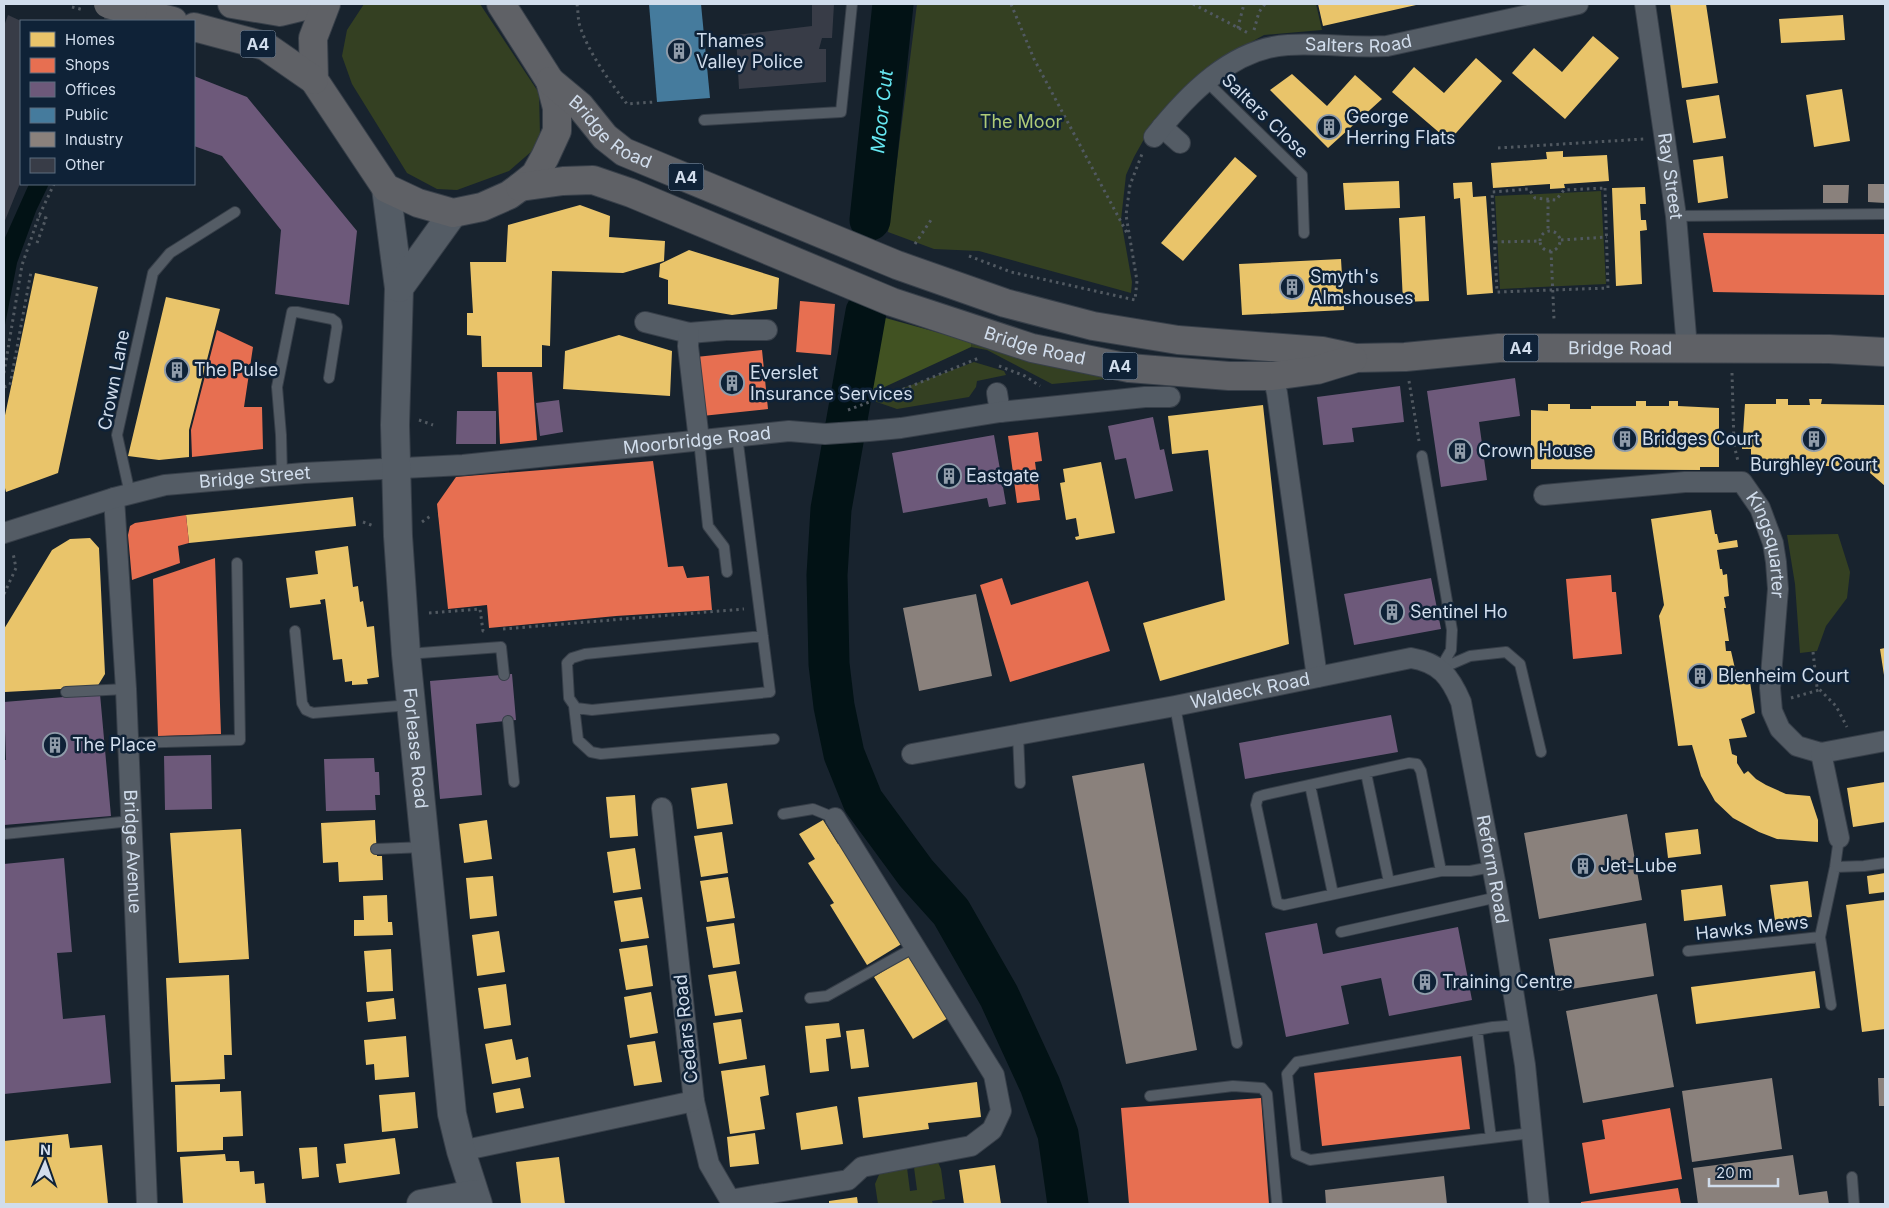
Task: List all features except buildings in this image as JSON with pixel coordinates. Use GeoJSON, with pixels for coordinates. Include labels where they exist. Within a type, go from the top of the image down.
{"type":"FeatureCollection","features":[{"type":"Feature","properties":{"kind":"main road","name":"A4"},"geometry":{"type":"LineString","coordinates":[[232,4],[280,12],[312,4]]}},
{"type":"Feature","properties":{"kind":"main road"},"geometry":{"type":"LineString","coordinates":[[314,80],[313,38],[326,4]]}},
{"type":"Feature","properties":{"kind":"main road","name":"A4"},"geometry":{"type":"LineString","coordinates":[[195,27],[265,46],[314,80],[386,188],[418,203],[453,212],[482,207],[509,195],[520,187],[535,175],[557,131],[557,108],[550,81],[501,4]]}},
{"type":"Feature","properties":{"kind":"main road"},"geometry":{"type":"LineString","coordinates":[[116,6],[169,20]]}},
{"type":"Feature","properties":{"kind":"main road","name":"Bridge Road"},"geometry":{"type":"LineString","coordinates":[[550,81],[580,106],[605,137],[624,152],[842,243],[904,257],[1006,303],[1093,326],[1178,340],[1322,351],[1355,358],[1405,357],[1499,348],[1829,349],[1885,352]]}},
{"type":"Feature","properties":{"kind":"main road","name":"Bridge Road"},"geometry":{"type":"LineString","coordinates":[[520,187],[563,181],[593,180],[631,193],[892,302],[1032,348],[1128,368],[1229,376],[1273,376],[1317,370],[1355,358]]}},
{"type":"Feature","properties":{"kind":"main road"},"geometry":{"type":"LineString","coordinates":[[1121,330],[1141,346],[1157,352],[1257,358],[1267,363],[1273,376]]}},
{"type":"Feature","properties":{"kind":"street","name":"Salters Road"},"geometry":{"type":"LineString","coordinates":[[1158,132],[1180,105],[1206,81],[1248,55],[1270,47],[1289,45],[1360,48],[1387,46],[1578,4]]}},
{"type":"Feature","properties":{"kind":"street","name":"Ray Street"},"geometry":{"type":"LineString","coordinates":[[1645,4],[1676,216],[1687,348]]}},
{"type":"Feature","properties":{"kind":"street"},"geometry":{"type":"LineString","coordinates":[[1158,132],[1180,143]]}},
{"type":"Feature","properties":{"kind":"street","name":"Forlease Road"},"geometry":{"type":"LineString","coordinates":[[386,188],[399,288],[395,469],[406,654],[452,1114],[476,1199]]}},
{"type":"Feature","properties":{"kind":"street"},"geometry":{"type":"LineString","coordinates":[[399,288],[453,212]]}},
{"type":"Feature","properties":{"kind":"street"},"geometry":{"type":"LineString","coordinates":[[645,322],[689,333],[767,330]]}},
{"type":"Feature","properties":{"kind":"street"},"geometry":{"type":"LineString","coordinates":[[689,333],[688,346],[699,440]]}},
{"type":"Feature","properties":{"kind":"street","name":"Waldeck Road"},"geometry":{"type":"LineString","coordinates":[[912,754],[1175,706],[1317,677],[1273,376]]}},
{"type":"Feature","properties":{"kind":"street","name":"Moorbridge Road"},"geometry":{"type":"LineString","coordinates":[[395,469],[463,465],[789,431],[825,434],[901,428],[998,403],[1170,397]]}},
{"type":"Feature","properties":{"kind":"street","name":"Bridge Street"},"geometry":{"type":"LineString","coordinates":[[4,534],[165,485],[395,469]]}},
{"type":"Feature","properties":{"kind":"street","name":"Kingsquarter"},"geometry":{"type":"LineString","coordinates":[[1544,495],[1685,482],[1742,482],[1760,508],[1773,544],[1776,562],[1778,589],[1770,688],[1772,711],[1780,729],[1797,746],[1821,753],[1885,741]]}},
{"type":"Feature","properties":{"kind":"street","name":"Bridge Avenue"},"geometry":{"type":"LineString","coordinates":[[122,497],[126,689],[147,1204]]}},
{"type":"Feature","properties":{"kind":"street","name":"Reform Road"},"geometry":{"type":"LineString","coordinates":[[1317,677],[1411,658],[1423,660],[1440,669],[1452,682],[1461,702],[1498,897],[1526,1065],[1539,1204]]}},
{"type":"Feature","properties":{"kind":"street"},"geometry":{"type":"LineString","coordinates":[[1821,753],[1839,838]]}},
{"type":"Feature","properties":{"kind":"street","name":"Cedars Road"},"geometry":{"type":"LineString","coordinates":[[461,1151],[694,1102],[662,808]]}},
{"type":"Feature","properties":{"kind":"street"},"geometry":{"type":"LineString","coordinates":[[694,1102],[709,1164],[730,1200],[848,1180],[862,1167],[971,1146],[992,1130],[1000,1111],[994,1075],[835,818]]}},
{"type":"Feature","properties":{"kind":"street"},"geometry":{"type":"LineString","coordinates":[[421,1204],[476,1199]]}},
{"type":"Feature","properties":{"kind":"lane"},"geometry":{"type":"LineString","coordinates":[[704,120],[841,112],[852,4]]}},
{"type":"Feature","properties":{"kind":"lane","name":"Salters Close"},"geometry":{"type":"LineString","coordinates":[[1206,81],[1302,176],[1304,234]]}},
{"type":"Feature","properties":{"kind":"lane","name":"Crown Lane"},"geometry":{"type":"LineString","coordinates":[[122,497],[117,435],[153,273],[170,253],[234,212]]}},
{"type":"Feature","properties":{"kind":"lane"},"geometry":{"type":"LineString","coordinates":[[1676,216],[1885,214]]}},
{"type":"Feature","properties":{"kind":"lane"},"geometry":{"type":"LineString","coordinates":[[282,476],[282,434],[277,387],[292,312],[336,322],[337,327],[329,378]]}},
{"type":"Feature","properties":{"kind":"lane"},"geometry":{"type":"LineString","coordinates":[[574,706],[576,708],[592,710],[770,692],[737,436]]}},
{"type":"Feature","properties":{"kind":"lane"},"geometry":{"type":"LineString","coordinates":[[699,440],[708,526],[724,547],[727,572]]}},
{"type":"Feature","properties":{"kind":"lane"},"geometry":{"type":"LineString","coordinates":[[1422,456],[1452,630],[1451,650],[1440,669]]}},
{"type":"Feature","properties":{"kind":"lane"},"geometry":{"type":"LineString","coordinates":[[128,743],[240,740],[237,563]]}},
{"type":"Feature","properties":{"kind":"lane"},"geometry":{"type":"LineString","coordinates":[[295,631],[302,703],[306,710],[313,713],[412,704]]}},
{"type":"Feature","properties":{"kind":"lane"},"geometry":{"type":"LineString","coordinates":[[763,636],[585,654],[572,658],[567,663],[569,698],[574,706],[578,740],[591,752],[602,754],[774,738]]}},
{"type":"Feature","properties":{"kind":"lane"},"geometry":{"type":"LineString","coordinates":[[406,654],[501,647],[504,675]]}},
{"type":"Feature","properties":{"kind":"lane"},"geometry":{"type":"LineString","coordinates":[[1440,669],[1470,656],[1506,652],[1520,664],[1541,752]]}},
{"type":"Feature","properties":{"kind":"lane"},"geometry":{"type":"LineString","coordinates":[[66,692],[126,689]]}},
{"type":"Feature","properties":{"kind":"lane"},"geometry":{"type":"LineString","coordinates":[[1175,706],[1238,1043]]}},
{"type":"Feature","properties":{"kind":"lane"},"geometry":{"type":"LineString","coordinates":[[508,721],[514,782]]}},
{"type":"Feature","properties":{"kind":"lane"},"geometry":{"type":"LineString","coordinates":[[1018,734],[1020,783]]}},
{"type":"Feature","properties":{"kind":"lane"},"geometry":{"type":"LineString","coordinates":[[1441,871],[1421,771],[1417,764],[1409,763],[1258,797],[1256,804],[1277,902],[1284,905],[1441,871],[1470,871],[1492,867]]}},
{"type":"Feature","properties":{"kind":"lane"},"geometry":{"type":"LineString","coordinates":[[1366,772],[1389,882]]}},
{"type":"Feature","properties":{"kind":"lane"},"geometry":{"type":"LineString","coordinates":[[1310,785],[1333,894]]}},
{"type":"Feature","properties":{"kind":"lane"},"geometry":{"type":"LineString","coordinates":[[783,814],[813,808],[835,818]]}},
{"type":"Feature","properties":{"kind":"lane"},"geometry":{"type":"LineString","coordinates":[[4,834],[131,821]]}},
{"type":"Feature","properties":{"kind":"lane"},"geometry":{"type":"LineString","coordinates":[[1831,1005],[1820,937],[1836,867],[1839,838]]}},
{"type":"Feature","properties":{"kind":"lane"},"geometry":{"type":"LineString","coordinates":[[376,849],[426,847]]}},
{"type":"Feature","properties":{"kind":"lane"},"geometry":{"type":"LineString","coordinates":[[1836,867],[1885,863]]}},
{"type":"Feature","properties":{"kind":"lane"},"geometry":{"type":"LineString","coordinates":[[1341,932],[1498,897]]}},
{"type":"Feature","properties":{"kind":"lane","name":"Hawks Mews"},"geometry":{"type":"LineString","coordinates":[[1688,951],[1820,937]]}},
{"type":"Feature","properties":{"kind":"lane"},"geometry":{"type":"LineString","coordinates":[[810,998],[827,996],[915,947]]}},
{"type":"Feature","properties":{"kind":"lane"},"geometry":{"type":"LineString","coordinates":[[1519,1025],[1476,1030],[1297,1062],[1287,1074],[1296,1154],[1310,1160],[1532,1133]]}},
{"type":"Feature","properties":{"kind":"lane"},"geometry":{"type":"LineString","coordinates":[[1476,1030],[1491,1138]]}},
{"type":"Feature","properties":{"kind":"lane"},"geometry":{"type":"LineString","coordinates":[[1150,1096],[1233,1086],[1262,1088],[1267,1094],[1277,1204]]}},
{"type":"Feature","properties":{"kind":"lane"},"geometry":{"type":"LineString","coordinates":[[1852,1177],[1854,1204]]}},
{"type":"Feature","properties":{"kind":"path"},"geometry":{"type":"LineString","coordinates":[[577,4],[579,22],[589,48],[627,104],[654,102]]}},
{"type":"Feature","properties":{"kind":"path"},"geometry":{"type":"LineString","coordinates":[[1011,4],[1034,59],[1129,237]]}},
{"type":"Feature","properties":{"kind":"path"},"geometry":{"type":"LineString","coordinates":[[1193,4],[1253,35],[1238,27],[1244,4]]}},
{"type":"Feature","properties":{"kind":"path"},"geometry":{"type":"LineString","coordinates":[[970,256],[1011,272],[1135,300],[1137,281],[1126,215],[1130,185],[1139,157],[1158,132]]}},
{"type":"Feature","properties":{"kind":"path"},"geometry":{"type":"LineString","coordinates":[[1498,148],[1665,137]]}},
{"type":"Feature","properties":{"kind":"path"},"geometry":{"type":"LineString","coordinates":[[4,373],[22,265],[39,216],[54,185]]}},
{"type":"Feature","properties":{"kind":"path"},"geometry":{"type":"LineString","coordinates":[[1605,188],[1608,288],[1497,292],[1492,192],[1529,189],[1535,198],[1548,200],[1556,200],[1564,190],[1605,188]]}},
{"type":"Feature","properties":{"kind":"path"},"geometry":{"type":"LineString","coordinates":[[1548,200],[1548,231]]}},
{"type":"Feature","properties":{"kind":"path"},"geometry":{"type":"LineString","coordinates":[[37,243],[46,218],[39,216]]}},
{"type":"Feature","properties":{"kind":"path"},"geometry":{"type":"LineString","coordinates":[[904,257],[931,220]]}},
{"type":"Feature","properties":{"kind":"path"},"geometry":{"type":"LineString","coordinates":[[1548,231],[1558,234],[1560,240],[1559,246],[1551,251],[1544,250],[1540,240],[1543,234],[1548,231]]}},
{"type":"Feature","properties":{"kind":"path"},"geometry":{"type":"LineString","coordinates":[[1560,240],[1606,237]]}},
{"type":"Feature","properties":{"kind":"path"},"geometry":{"type":"LineString","coordinates":[[1494,242],[1540,240]]}},
{"type":"Feature","properties":{"kind":"path"},"geometry":{"type":"LineString","coordinates":[[1551,251],[1554,319]]}},
{"type":"Feature","properties":{"kind":"path"},"geometry":{"type":"LineString","coordinates":[[4,387],[10,385],[31,272]]}},
{"type":"Feature","properties":{"kind":"path"},"geometry":{"type":"LineString","coordinates":[[8,350],[16,352]]}},
{"type":"Feature","properties":{"kind":"path"},"geometry":{"type":"LineString","coordinates":[[844,411],[909,388],[978,358],[986,361]]}},
{"type":"Feature","properties":{"kind":"path"},"geometry":{"type":"LineString","coordinates":[[994,364],[1025,376]]}},
{"type":"Feature","properties":{"kind":"path"},"geometry":{"type":"LineString","coordinates":[[1731,367],[1734,445]]}},
{"type":"Feature","properties":{"kind":"path"},"geometry":{"type":"LineString","coordinates":[[1408,377],[1422,456]]}},
{"type":"Feature","properties":{"kind":"path"},"geometry":{"type":"LineString","coordinates":[[4,594],[16,568],[15,562]]}},
{"type":"Feature","properties":{"kind":"path"},"geometry":{"type":"LineString","coordinates":[[502,629],[759,607]]}},
{"type":"Feature","properties":{"kind":"path"},"geometry":{"type":"LineString","coordinates":[[436,612],[480,608],[482,631],[492,630]]}},
{"type":"Feature","properties":{"kind":"path"},"geometry":{"type":"LineString","coordinates":[[1812,652],[1816,687],[1836,706],[1855,746]]}},
{"type":"Feature","properties":{"kind":"path"},"geometry":{"type":"LineString","coordinates":[[1790,698],[1819,690]]}},
{"type":"Feature","properties":{"kind":"green space"},"geometry":{"type":"Polygon","coordinates":[[[364,4],[480,4],[539,93],[540,136],[532,151],[509,171],[457,190],[437,189],[407,173],[352,84],[342,56],[347,30],[364,4]]]}},
{"type":"Feature","properties":{"kind":"green space","name":"The Moor"},"geometry":{"type":"Polygon","coordinates":[[[917,4],[1316,4],[1322,30],[1264,35],[1244,46],[1148,132],[1126,175],[1121,220],[1132,282],[1131,293],[979,251],[934,249],[888,232],[917,4]]]}},
{"type":"Feature","properties":{"kind":"green space"},"geometry":{"type":"Polygon","coordinates":[[[1601,191],[1606,284],[1500,289],[1495,196],[1601,191]]]}},
{"type":"Feature","properties":{"kind":"green space"},"geometry":{"type":"Polygon","coordinates":[[[864,312],[972,342],[971,347],[865,396],[852,397],[864,312]]]}},
{"type":"Feature","properties":{"kind":"green space"},"geometry":{"type":"Polygon","coordinates":[[[972,342],[1108,376],[1106,379],[1052,384],[987,350],[971,347],[972,342]]]}},
{"type":"Feature","properties":{"kind":"green space"},"geometry":{"type":"Polygon","coordinates":[[[974,362],[1004,371],[1006,375],[977,381],[976,387],[969,397],[897,409],[871,400],[974,362]]]}},
{"type":"Feature","properties":{"kind":"green space"},"geometry":{"type":"Polygon","coordinates":[[[1838,534],[1850,572],[1847,598],[1826,626],[1817,651],[1800,653],[1795,584],[1787,535],[1838,534]]]}},
{"type":"Feature","properties":{"kind":"green space"},"geometry":{"type":"Polygon","coordinates":[[[935,1156],[941,1169],[945,1199],[932,1201],[933,1204],[878,1204],[875,1184],[881,1170],[906,1160],[910,1191],[917,1190],[913,1160],[935,1156]]]}},
{"type":"Feature","properties":{"kind":"shaded area"},"geometry":{"type":"Polygon","coordinates":[[[29,185],[49,185],[36,211],[17,263],[4,330],[4,240],[29,185]]]}},
{"type":"Feature","properties":{"kind":"waterway","name":"Moor Cut"},"geometry":{"type":"LineString","coordinates":[[870,220],[893,4]]}},
{"type":"Feature","properties":{"kind":"waterway"},"geometry":{"type":"LineString","coordinates":[[866,312],[831,509],[827,575],[829,664],[834,706],[844,754],[863,801],[916,873],[951,912],[999,996],[1040,1085],[1058,1134],[1068,1204]]}},
{"type":"Feature","properties":{"kind":"place","name":"Thames Valley Police"},"geometry":{"type":"Point","coordinates":[679,51]}},
{"type":"Feature","properties":{"kind":"place","name":"George Herring Flats"},"geometry":{"type":"Point","coordinates":[1329,127]}},
{"type":"Feature","properties":{"kind":"place","name":"Smyth's Almshouses"},"geometry":{"type":"Point","coordinates":[1292,287]}},
{"type":"Feature","properties":{"kind":"place","name":"The Pulse"},"geometry":{"type":"Point","coordinates":[177,370]}},
{"type":"Feature","properties":{"kind":"place","name":"Everslet Insurance Services"},"geometry":{"type":"Point","coordinates":[732,383]}},
{"type":"Feature","properties":{"kind":"place","name":"Bridges Court"},"geometry":{"type":"Point","coordinates":[1625,439]}},
{"type":"Feature","properties":{"kind":"place","name":"Burghley Court"},"geometry":{"type":"Point","coordinates":[1814,439]}},
{"type":"Feature","properties":{"kind":"place","name":"Crown House"},"geometry":{"type":"Point","coordinates":[1460,451]}},
{"type":"Feature","properties":{"kind":"place","name":"Eastgate"},"geometry":{"type":"Point","coordinates":[949,476]}},
{"type":"Feature","properties":{"kind":"place","name":"Sentinel Ho"},"geometry":{"type":"Point","coordinates":[1392,612]}},
{"type":"Feature","properties":{"kind":"place","name":"Blenheim Court"},"geometry":{"type":"Point","coordinates":[1700,676]}},
{"type":"Feature","properties":{"kind":"place","name":"The Place"},"geometry":{"type":"Point","coordinates":[55,745]}},
{"type":"Feature","properties":{"kind":"place","name":"Jet-Lube"},"geometry":{"type":"Point","coordinates":[1583,866]}},
{"type":"Feature","properties":{"kind":"place","name":"Training Centre"},"geometry":{"type":"Point","coordinates":[1425,982]}}]}
